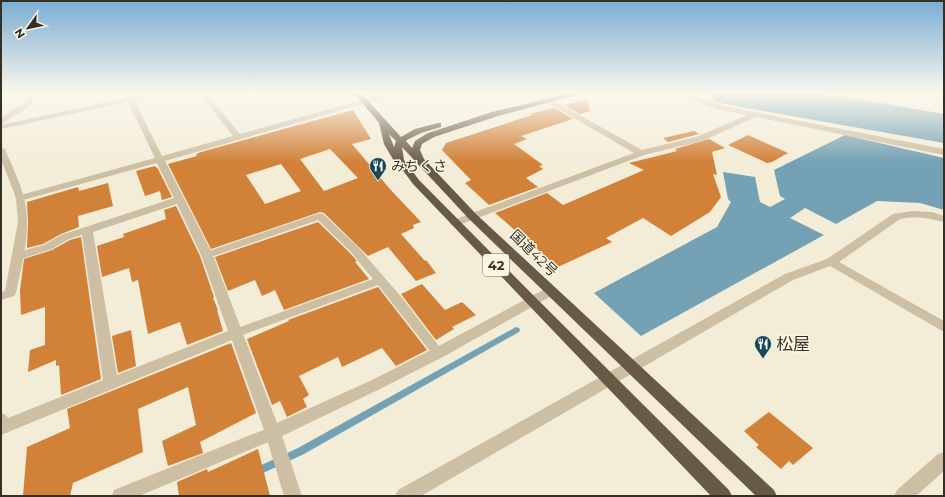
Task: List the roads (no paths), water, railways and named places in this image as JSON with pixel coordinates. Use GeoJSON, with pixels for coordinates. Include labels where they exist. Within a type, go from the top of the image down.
{"type":"FeatureCollection","features":[{"type":"Feature","properties":{"kind":"highway","name":"国道42号"},"geometry":{"type":"LineString","coordinates":[[376,116],[420,160],[473,217],[768,496]]}},
{"type":"Feature","properties":{"kind":"highway"},"geometry":{"type":"LineString","coordinates":[[401,142],[412,134],[466,116]]}},
{"type":"Feature","properties":{"kind":"highway"},"geometry":{"type":"LineString","coordinates":[[420,160],[416,154],[416,147],[420,141],[427,137],[489,116]]}},
{"type":"Feature","properties":{"kind":"highway"},"geometry":{"type":"LineString","coordinates":[[381,122],[393,130],[404,132],[433,127]]}},
{"type":"Feature","properties":{"kind":"highway"},"geometry":{"type":"LineString","coordinates":[[381,122],[385,128],[386,138],[392,151],[403,165]]}},
{"type":"Feature","properties":{"kind":"highway","name":"42"},"geometry":{"type":"LineString","coordinates":[[401,142],[397,150],[403,165],[416,182],[531,302],[610,380],[723,496]]}},
{"type":"Feature","properties":{"kind":"street"},"geometry":{"type":"LineString","coordinates":[[1,122],[9,116]]}},
{"type":"Feature","properties":{"kind":"street"},"geometry":{"type":"LineString","coordinates":[[1,127],[47,116]]}},
{"type":"Feature","properties":{"kind":"street"},"geometry":{"type":"LineString","coordinates":[[138,116],[207,255],[273,433],[293,496]]}},
{"type":"Feature","properties":{"kind":"street"},"geometry":{"type":"LineString","coordinates":[[221,116],[239,138]]}},
{"type":"Feature","properties":{"kind":"street"},"geometry":{"type":"LineString","coordinates":[[20,198],[317,116]]}},
{"type":"Feature","properties":{"kind":"street"},"geometry":{"type":"LineString","coordinates":[[578,116],[641,153]]}},
{"type":"Feature","properties":{"kind":"street"},"geometry":{"type":"LineString","coordinates":[[455,223],[641,153],[699,139],[751,116]]}},
{"type":"Feature","properties":{"kind":"street"},"geometry":{"type":"LineString","coordinates":[[760,116],[944,152]]}},
{"type":"Feature","properties":{"kind":"street"},"geometry":{"type":"LineString","coordinates":[[18,256],[48,247],[65,237],[179,200]]}},
{"type":"Feature","properties":{"kind":"street"},"geometry":{"type":"LineString","coordinates":[[404,496],[789,277],[831,262],[897,216],[932,214],[944,219]]}},
{"type":"Feature","properties":{"kind":"street"},"geometry":{"type":"LineString","coordinates":[[87,230],[111,384]]}},
{"type":"Feature","properties":{"kind":"street"},"geometry":{"type":"LineString","coordinates":[[831,262],[944,327]]}},
{"type":"Feature","properties":{"kind":"street"},"geometry":{"type":"LineString","coordinates":[[273,433],[375,385],[551,292]]}},
{"type":"Feature","properties":{"kind":"street"},"geometry":{"type":"LineString","coordinates":[[1,426],[236,334]]}},
{"type":"Feature","properties":{"kind":"street"},"geometry":{"type":"LineString","coordinates":[[903,496],[944,460]]}},
{"type":"Feature","properties":{"kind":"lane"},"geometry":{"type":"LineString","coordinates":[[1,149],[20,198],[22,222],[18,256],[10,293],[1,296]]}},
{"type":"Feature","properties":{"kind":"lane"},"geometry":{"type":"LineString","coordinates":[[207,255],[320,216],[354,250],[399,302],[438,353]]}},
{"type":"Feature","properties":{"kind":"lane"},"geometry":{"type":"LineString","coordinates":[[236,334],[380,280]]}},
{"type":"Feature","properties":{"kind":"lane"},"geometry":{"type":"LineString","coordinates":[[120,496],[273,433]]}},
{"type":"Feature","properties":{"kind":"water"},"geometry":{"type":"Polygon","coordinates":[[[793,116],[944,116],[944,143],[793,116]]]}},
{"type":"Feature","properties":{"kind":"water"},"geometry":{"type":"Polygon","coordinates":[[[845,135],[944,158],[944,210],[920,203],[877,201],[836,224],[805,208],[790,218],[824,235],[641,336],[594,293],[717,227],[731,202],[728,199],[723,172],[755,177],[760,202],[770,207],[785,199],[780,196],[774,170],[845,135]]]}},
{"type":"Feature","properties":{"kind":"waterway"},"geometry":{"type":"LineString","coordinates":[[256,472],[301,451],[516,330]]}},
{"type":"Feature","properties":{"kind":"place","name":"みちくさ"},"geometry":{"type":"Point","coordinates":[378,181]}},
{"type":"Feature","properties":{"kind":"place","name":"松屋"},"geometry":{"type":"Point","coordinates":[763,359]}}]}
